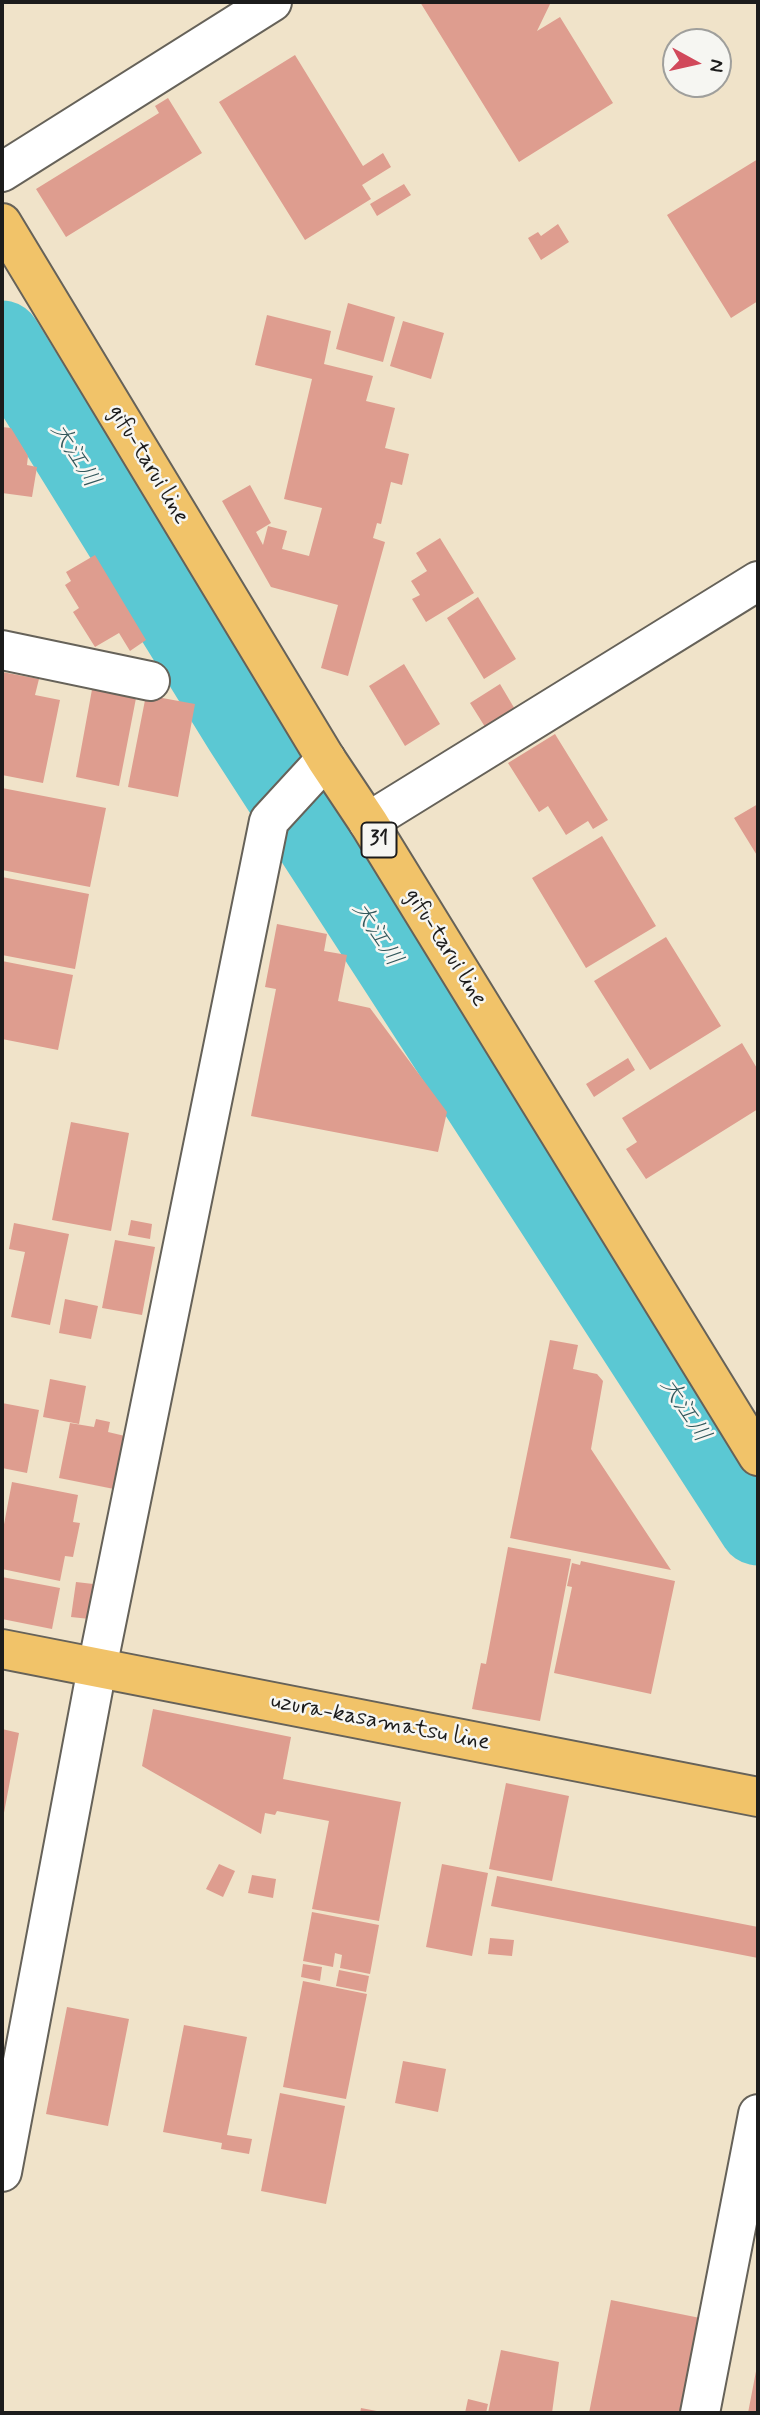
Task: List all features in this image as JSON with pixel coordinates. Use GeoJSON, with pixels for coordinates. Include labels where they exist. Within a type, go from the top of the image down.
{"type":"FeatureCollection","features":[{"type":"Feature","properties":{"kind":"main road","name":"gifu-tarui line"},"geometry":{"type":"LineString","coordinates":[[2,223],[315,769],[368,822],[758,1457]]}},
{"type":"Feature","properties":{"kind":"main road","name":"uzura-kasamatsu line"},"geometry":{"type":"LineString","coordinates":[[2,1649],[758,1797]]}},
{"type":"Feature","properties":{"kind":"street"},"geometry":{"type":"LineString","coordinates":[[2,172],[272,2]]}},
{"type":"Feature","properties":{"kind":"street"},"geometry":{"type":"LineString","coordinates":[[368,822],[758,581]]}},
{"type":"Feature","properties":{"kind":"street"},"geometry":{"type":"LineString","coordinates":[[2,650],[149,681]]}},
{"type":"Feature","properties":{"kind":"street"},"geometry":{"type":"LineString","coordinates":[[2,2172],[97,1668],[269,821],[315,769]]}},
{"type":"Feature","properties":{"kind":"street"},"geometry":{"type":"LineString","coordinates":[[700,2413],[758,2114]]}},
{"type":"Feature","properties":{"kind":"building"},"geometry":{"type":"Polygon","coordinates":[[[420,2],[551,2],[537,31],[560,17],[613,103],[519,162],[420,2]]]}},
{"type":"Feature","properties":{"kind":"building"},"geometry":{"type":"Polygon","coordinates":[[[295,55],[363,166],[383,153],[391,167],[362,185],[371,199],[305,240],[219,102],[295,55]]]}},
{"type":"Feature","properties":{"kind":"building"},"geometry":{"type":"Polygon","coordinates":[[[168,98],[202,153],[66,237],[36,189],[159,113],[155,106],[168,98]]]}},
{"type":"Feature","properties":{"kind":"building"},"geometry":{"type":"Polygon","coordinates":[[[758,159],[758,301],[731,318],[667,215],[758,159]]]}},
{"type":"Feature","properties":{"kind":"building"},"geometry":{"type":"Polygon","coordinates":[[[404,184],[411,195],[377,216],[370,204],[404,184]]]}},
{"type":"Feature","properties":{"kind":"building"},"geometry":{"type":"Polygon","coordinates":[[[558,224],[569,242],[541,260],[528,238],[538,232],[541,236],[558,224]]]}},
{"type":"Feature","properties":{"kind":"building"},"geometry":{"type":"Polygon","coordinates":[[[348,303],[395,317],[383,362],[336,349],[348,303]]]}},
{"type":"Feature","properties":{"kind":"building"},"geometry":{"type":"Polygon","coordinates":[[[267,315],[331,331],[324,364],[373,376],[366,401],[395,408],[385,448],[409,454],[402,485],[391,482],[381,524],[377,523],[373,538],[385,542],[348,676],[321,668],[338,605],[271,587],[222,501],[250,485],[271,523],[256,532],[263,545],[268,526],[287,531],[282,549],[309,556],[322,508],[284,499],[312,379],[255,365],[267,315]]]}},
{"type":"Feature","properties":{"kind":"building"},"geometry":{"type":"Polygon","coordinates":[[[403,321],[444,333],[431,379],[390,366],[403,321]]]}},
{"type":"Feature","properties":{"kind":"building"},"geometry":{"type":"Polygon","coordinates":[[[2,427],[11,428],[28,456],[27,465],[37,467],[32,497],[2,493],[2,427]]]}},
{"type":"Feature","properties":{"kind":"building"},"geometry":{"type":"Polygon","coordinates":[[[440,538],[474,593],[426,622],[412,599],[420,595],[411,581],[427,571],[416,553],[440,538]]]}},
{"type":"Feature","properties":{"kind":"building"},"geometry":{"type":"Polygon","coordinates":[[[95,555],[146,640],[130,651],[119,633],[95,647],[73,612],[79,608],[65,585],[71,581],[66,572],[95,555]]]}},
{"type":"Feature","properties":{"kind":"building"},"geometry":{"type":"Polygon","coordinates":[[[478,597],[516,659],[484,679],[447,618],[478,597]]]}},
{"type":"Feature","properties":{"kind":"building"},"geometry":{"type":"Polygon","coordinates":[[[404,664],[440,724],[405,746],[369,686],[404,664]]]}},
{"type":"Feature","properties":{"kind":"building"},"geometry":{"type":"Polygon","coordinates":[[[2,672],[39,679],[35,695],[60,700],[43,783],[2,775],[2,672]]]}},
{"type":"Feature","properties":{"kind":"building"},"geometry":{"type":"Polygon","coordinates":[[[93,684],[137,693],[119,786],[76,777],[93,684]]]}},
{"type":"Feature","properties":{"kind":"building"},"geometry":{"type":"Polygon","coordinates":[[[500,684],[516,711],[487,730],[470,703],[500,684]]]}},
{"type":"Feature","properties":{"kind":"building"},"geometry":{"type":"Polygon","coordinates":[[[146,695],[195,704],[178,797],[128,787],[146,695]]]}},
{"type":"Feature","properties":{"kind":"building"},"geometry":{"type":"Polygon","coordinates":[[[555,734],[608,820],[593,829],[588,821],[566,835],[548,806],[539,812],[508,763],[555,734]]]}},
{"type":"Feature","properties":{"kind":"building"},"geometry":{"type":"Polygon","coordinates":[[[2,788],[106,808],[90,887],[2,870],[2,788]]]}},
{"type":"Feature","properties":{"kind":"building"},"geometry":{"type":"Polygon","coordinates":[[[758,804],[758,857],[734,818],[758,804]]]}},
{"type":"Feature","properties":{"kind":"building"},"geometry":{"type":"Polygon","coordinates":[[[602,836],[656,926],[586,968],[532,878],[602,836]]]}},
{"type":"Feature","properties":{"kind":"building"},"geometry":{"type":"Polygon","coordinates":[[[2,877],[89,894],[75,969],[2,955],[2,877]]]}},
{"type":"Feature","properties":{"kind":"building"},"geometry":{"type":"Polygon","coordinates":[[[277,924],[327,934],[324,951],[347,955],[338,1001],[370,1008],[447,1112],[438,1152],[251,1116],[276,989],[265,987],[277,924]]]}},
{"type":"Feature","properties":{"kind":"building"},"geometry":{"type":"Polygon","coordinates":[[[666,937],[721,1026],[650,1070],[594,981],[666,937]]]}},
{"type":"Feature","properties":{"kind":"building"},"geometry":{"type":"Polygon","coordinates":[[[2,961],[73,975],[58,1050],[2,1039],[2,961]]]}},
{"type":"Feature","properties":{"kind":"building"},"geometry":{"type":"Polygon","coordinates":[[[742,1043],[758,1070],[758,1109],[646,1179],[626,1149],[637,1142],[622,1118],[742,1043]]]}},
{"type":"Feature","properties":{"kind":"building"},"geometry":{"type":"Polygon","coordinates":[[[628,1058],[635,1070],[594,1097],[586,1084],[628,1058]]]}},
{"type":"Feature","properties":{"kind":"building"},"geometry":{"type":"Polygon","coordinates":[[[71,1122],[129,1133],[111,1231],[52,1220],[71,1122]]]}},
{"type":"Feature","properties":{"kind":"building"},"geometry":{"type":"Polygon","coordinates":[[[131,1220],[152,1224],[150,1239],[128,1235],[131,1220]]]}},
{"type":"Feature","properties":{"kind":"building"},"geometry":{"type":"Polygon","coordinates":[[[14,1223],[69,1234],[50,1325],[11,1317],[25,1252],[9,1249],[14,1223]]]}},
{"type":"Feature","properties":{"kind":"building"},"geometry":{"type":"Polygon","coordinates":[[[115,1240],[155,1247],[142,1315],[102,1308],[115,1240]]]}},
{"type":"Feature","properties":{"kind":"building"},"geometry":{"type":"Polygon","coordinates":[[[65,1299],[98,1306],[91,1339],[59,1333],[65,1299]]]}},
{"type":"Feature","properties":{"kind":"building"},"geometry":{"type":"Polygon","coordinates":[[[550,1340],[578,1345],[573,1369],[597,1374],[603,1381],[591,1449],[671,1570],[510,1538],[550,1340]]]}},
{"type":"Feature","properties":{"kind":"building"},"geometry":{"type":"Polygon","coordinates":[[[50,1379],[86,1386],[79,1424],[43,1417],[50,1379]]]}},
{"type":"Feature","properties":{"kind":"building"},"geometry":{"type":"Polygon","coordinates":[[[2,1403],[39,1410],[27,1473],[2,1468],[2,1403]]]}},
{"type":"Feature","properties":{"kind":"building"},"geometry":{"type":"Polygon","coordinates":[[[96,1419],[110,1422],[108,1432],[125,1436],[114,1489],[59,1478],[70,1423],[94,1427],[96,1419]]]}},
{"type":"Feature","properties":{"kind":"building"},"geometry":{"type":"Polygon","coordinates":[[[12,1482],[78,1495],[73,1522],[80,1523],[73,1557],[65,1556],[60,1581],[2,1569],[2,1535],[12,1482]]]}},
{"type":"Feature","properties":{"kind":"building"},"geometry":{"type":"Polygon","coordinates":[[[508,1547],[571,1559],[540,1721],[472,1709],[481,1663],[486,1664],[508,1547]]]}},
{"type":"Feature","properties":{"kind":"building"},"geometry":{"type":"Polygon","coordinates":[[[581,1561],[675,1581],[651,1694],[554,1673],[572,1587],[567,1586],[572,1563],[580,1565],[581,1561]]]}},
{"type":"Feature","properties":{"kind":"building"},"geometry":{"type":"Polygon","coordinates":[[[2,1577],[60,1588],[52,1629],[2,1619],[2,1577]]]}},
{"type":"Feature","properties":{"kind":"building"},"geometry":{"type":"Polygon","coordinates":[[[76,1582],[102,1585],[99,1620],[71,1617],[76,1582]]]}},
{"type":"Feature","properties":{"kind":"building"},"geometry":{"type":"Polygon","coordinates":[[[153,1709],[291,1737],[283,1779],[401,1802],[379,1921],[312,1909],[329,1821],[277,1811],[275,1815],[265,1813],[261,1834],[142,1766],[153,1709]]]}},
{"type":"Feature","properties":{"kind":"building"},"geometry":{"type":"Polygon","coordinates":[[[2,1729],[19,1733],[3,1818],[2,1818],[2,1729]]]}},
{"type":"Feature","properties":{"kind":"building"},"geometry":{"type":"Polygon","coordinates":[[[506,1783],[569,1796],[552,1881],[489,1869],[506,1783]]]}},
{"type":"Feature","properties":{"kind":"building"},"geometry":{"type":"Polygon","coordinates":[[[219,1864],[235,1871],[223,1897],[206,1889],[219,1864]]]}},
{"type":"Feature","properties":{"kind":"building"},"geometry":{"type":"Polygon","coordinates":[[[442,1864],[488,1873],[472,1956],[426,1947],[442,1864]]]}},
{"type":"Feature","properties":{"kind":"building"},"geometry":{"type":"Polygon","coordinates":[[[252,1875],[276,1879],[273,1898],[248,1893],[252,1875]]]}},
{"type":"Feature","properties":{"kind":"building"},"geometry":{"type":"Polygon","coordinates":[[[497,1876],[758,1927],[758,1958],[491,1906],[497,1876]]]}},
{"type":"Feature","properties":{"kind":"building"},"geometry":{"type":"Polygon","coordinates":[[[312,1912],[379,1925],[370,1974],[340,1968],[342,1955],[335,1953],[333,1967],[303,1961],[312,1912]]]}},
{"type":"Feature","properties":{"kind":"building"},"geometry":{"type":"Polygon","coordinates":[[[490,1938],[514,1940],[512,1956],[488,1954],[490,1938]]]}},
{"type":"Feature","properties":{"kind":"building"},"geometry":{"type":"Polygon","coordinates":[[[303,1964],[322,1967],[320,1981],[301,1977],[303,1964]]]}},
{"type":"Feature","properties":{"kind":"building"},"geometry":{"type":"Polygon","coordinates":[[[339,1970],[369,1976],[366,1992],[336,1986],[339,1970]]]}},
{"type":"Feature","properties":{"kind":"building"},"geometry":{"type":"Polygon","coordinates":[[[303,1981],[367,1994],[346,2099],[283,2087],[303,1981]]]}},
{"type":"Feature","properties":{"kind":"building"},"geometry":{"type":"Polygon","coordinates":[[[67,2007],[129,2019],[108,2126],[46,2114],[67,2007]]]}},
{"type":"Feature","properties":{"kind":"building"},"geometry":{"type":"Polygon","coordinates":[[[184,2025],[247,2037],[227,2135],[252,2139],[249,2154],[221,2149],[222,2143],[163,2132],[184,2025]]]}},
{"type":"Feature","properties":{"kind":"building"},"geometry":{"type":"Polygon","coordinates":[[[403,2061],[446,2069],[438,2112],[395,2103],[403,2061]]]}},
{"type":"Feature","properties":{"kind":"building"},"geometry":{"type":"Polygon","coordinates":[[[280,2093],[345,2106],[326,2204],[261,2191],[280,2093]]]}},
{"type":"Feature","properties":{"kind":"building"},"geometry":{"type":"Polygon","coordinates":[[[611,2300],[705,2319],[686,2413],[589,2413],[611,2300]]]}},
{"type":"Feature","properties":{"kind":"building"},"geometry":{"type":"Polygon","coordinates":[[[501,2350],[559,2362],[552,2413],[488,2413],[501,2350]]]}},
{"type":"Feature","properties":{"kind":"building"},"geometry":{"type":"Polygon","coordinates":[[[757,2366],[758,2413],[748,2413],[757,2366]]]}},
{"type":"Feature","properties":{"kind":"building"},"geometry":{"type":"Polygon","coordinates":[[[468,2399],[488,2404],[486,2413],[465,2413],[468,2399]]]}},
{"type":"Feature","properties":{"kind":"building"},"geometry":{"type":"Polygon","coordinates":[[[361,2408],[382,2412],[382,2413],[360,2413],[361,2408]]]}},
{"type":"Feature","properties":{"kind":"waterway","name":"大江川"},"geometry":{"type":"LineString","coordinates":[[2,340],[244,731],[758,1526]]}}]}
